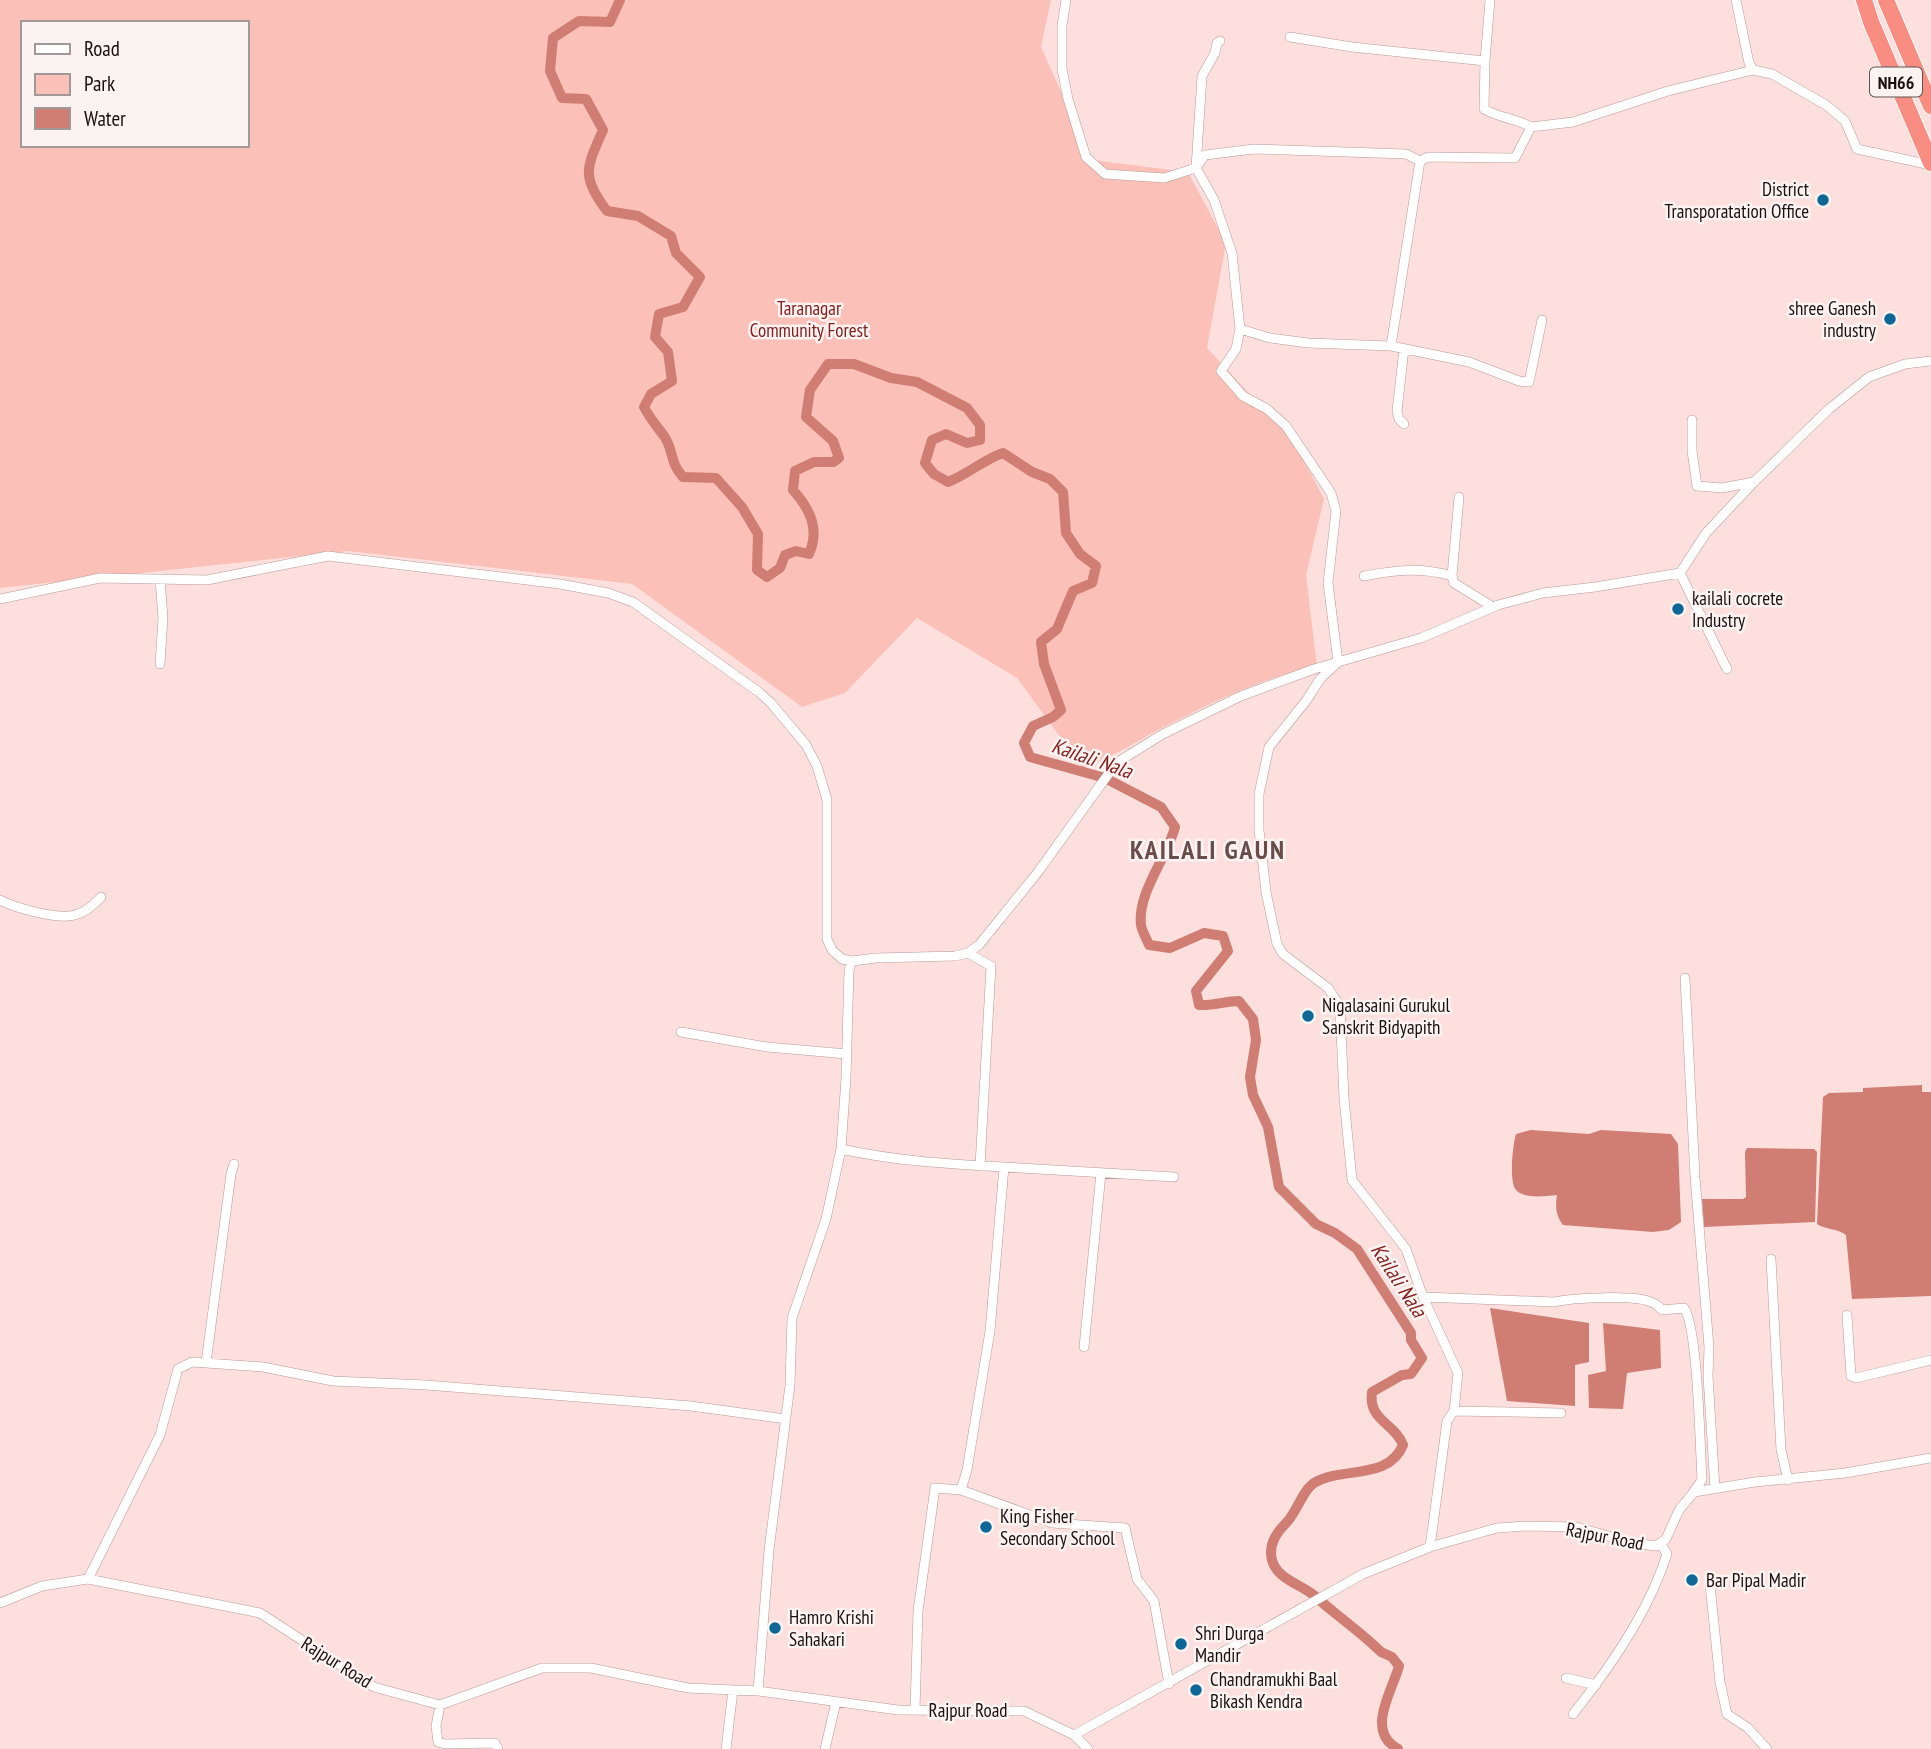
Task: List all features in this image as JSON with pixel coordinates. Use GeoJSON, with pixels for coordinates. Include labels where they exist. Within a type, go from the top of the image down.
{"type":"FeatureCollection","features":[{"type":"Feature","properties":{"kind":"highway","name":"NH66"},"geometry":{"type":"LineString","coordinates":[[1864,0],[1931,164]]}},
{"type":"Feature","properties":{"kind":"highway","name":"NH66"},"geometry":{"type":"LineString","coordinates":[[1886,0],[1931,106]]}},
{"type":"Feature","properties":{"kind":"street"},"geometry":{"type":"LineString","coordinates":[[1066,0],[1062,26],[1062,69],[1068,99],[1086,157],[1105,174],[1164,178],[1196,168],[1205,155],[1254,149],[1406,154],[1420,160],[1428,157],[1515,158],[1531,127]]}},
{"type":"Feature","properties":{"kind":"street"},"geometry":{"type":"LineString","coordinates":[[1490,0],[1483,108],[1496,116],[1516,119],[1531,127],[1573,122],[1753,69],[1772,74],[1826,105],[1845,121],[1857,149],[1931,164]]}},
{"type":"Feature","properties":{"kind":"street"},"geometry":{"type":"LineString","coordinates":[[1736,0],[1749,63],[1753,69]]}},
{"type":"Feature","properties":{"kind":"street"},"geometry":{"type":"LineString","coordinates":[[1290,37],[1352,47],[1485,61]]}},
{"type":"Feature","properties":{"kind":"street"},"geometry":{"type":"LineString","coordinates":[[1220,41],[1202,76],[1196,168],[1214,200],[1232,253],[1240,329],[1236,349],[1221,371],[1243,396],[1267,409],[1286,426],[1331,493],[1336,512],[1328,583],[1338,662]]}},
{"type":"Feature","properties":{"kind":"street"},"geometry":{"type":"LineString","coordinates":[[1391,346],[1420,160]]}},
{"type":"Feature","properties":{"kind":"street"},"geometry":{"type":"LineString","coordinates":[[1240,329],[1270,338],[1308,343],[1391,346],[1469,362],[1519,381],[1529,382],[1542,320]]}},
{"type":"Feature","properties":{"kind":"street"},"geometry":{"type":"LineString","coordinates":[[1404,349],[1397,411],[1404,424]]}},
{"type":"Feature","properties":{"kind":"street"},"geometry":{"type":"LineString","coordinates":[[0,599],[100,578],[207,580],[328,556],[560,584],[608,593],[633,602],[760,693],[806,745],[817,766],[827,800],[827,939],[832,950],[842,959],[852,961],[955,956],[968,953],[979,945],[1038,872],[1112,769],[1121,760],[1163,734],[1241,696],[1338,662],[1421,638],[1493,607],[1543,593],[1680,573],[1706,533],[1829,409],[1869,377],[1905,364],[1931,361]]}},
{"type":"Feature","properties":{"kind":"street"},"geometry":{"type":"LineString","coordinates":[[1692,420],[1692,451],[1697,485],[1722,488],[1754,482]]}},
{"type":"Feature","properties":{"kind":"street"},"geometry":{"type":"LineString","coordinates":[[1459,497],[1452,576],[1454,583],[1493,607]]}},
{"type":"Feature","properties":{"kind":"street"},"geometry":{"type":"LineString","coordinates":[[1364,576],[1394,570],[1428,569],[1452,576]]}},
{"type":"Feature","properties":{"kind":"street"},"geometry":{"type":"LineString","coordinates":[[1680,573],[1727,669]]}},
{"type":"Feature","properties":{"kind":"street"},"geometry":{"type":"LineString","coordinates":[[159,664],[163,618],[160,579]]}},
{"type":"Feature","properties":{"kind":"street"},"geometry":{"type":"LineString","coordinates":[[1338,662],[1320,679],[1269,747],[1259,794],[1259,830],[1266,892],[1278,944],[1283,954],[1328,988],[1340,1006],[1344,1098],[1352,1180],[1406,1249],[1423,1297],[1458,1373],[1454,1411],[1447,1421],[1430,1547]]}},
{"type":"Feature","properties":{"kind":"street"},"geometry":{"type":"LineString","coordinates":[[0,900],[12,907],[71,917],[91,909],[102,897]]}},
{"type":"Feature","properties":{"kind":"street"},"geometry":{"type":"LineString","coordinates":[[968,953],[991,966],[980,1166]]}},
{"type":"Feature","properties":{"kind":"street"},"geometry":{"type":"LineString","coordinates":[[758,1691],[769,1550],[790,1385],[792,1318],[826,1219],[841,1149],[849,970],[852,961]]}},
{"type":"Feature","properties":{"kind":"street"},"geometry":{"type":"LineString","coordinates":[[1685,978],[1695,1177],[1709,1347],[1708,1376],[1715,1489]]}},
{"type":"Feature","properties":{"kind":"street"},"geometry":{"type":"LineString","coordinates":[[681,1032],[767,1047],[847,1054]]}},
{"type":"Feature","properties":{"kind":"street"},"geometry":{"type":"LineString","coordinates":[[841,1149],[914,1162],[1174,1177]]}},
{"type":"Feature","properties":{"kind":"street"},"geometry":{"type":"LineString","coordinates":[[206,1363],[234,1164]]}},
{"type":"Feature","properties":{"kind":"street"},"geometry":{"type":"LineString","coordinates":[[961,1489],[967,1470],[990,1331],[1004,1167]]}},
{"type":"Feature","properties":{"kind":"street"},"geometry":{"type":"LineString","coordinates":[[1083,1347],[1101,1172]]}},
{"type":"Feature","properties":{"kind":"street"},"geometry":{"type":"LineString","coordinates":[[1771,1259],[1782,1450],[1788,1480]]}},
{"type":"Feature","properties":{"kind":"street","name":"Rajpur Road"},"geometry":{"type":"LineString","coordinates":[[0,1603],[42,1586],[88,1579],[260,1613],[374,1687],[440,1705],[542,1668],[591,1668],[688,1688],[758,1691],[898,1710],[1024,1711],[1074,1735],[1363,1574],[1430,1547],[1497,1528],[1527,1526],[1576,1527],[1633,1543],[1656,1546],[1665,1539],[1679,1510],[1702,1480],[1690,1316],[1684,1308],[1662,1310],[1652,1301],[1623,1299],[1575,1298],[1554,1302],[1423,1297]]}},
{"type":"Feature","properties":{"kind":"street"},"geometry":{"type":"LineString","coordinates":[[1847,1315],[1851,1376],[1856,1378],[1931,1360]]}},
{"type":"Feature","properties":{"kind":"street"},"geometry":{"type":"LineString","coordinates":[[88,1579],[159,1435],[178,1369],[192,1362],[263,1367],[332,1381],[426,1385],[691,1406],[786,1419]]}},
{"type":"Feature","properties":{"kind":"street"},"geometry":{"type":"LineString","coordinates":[[1454,1411],[1561,1413]]}},
{"type":"Feature","properties":{"kind":"street"},"geometry":{"type":"LineString","coordinates":[[1689,1498],[1694,1492],[1755,1482],[1845,1473],[1931,1458]]}},
{"type":"Feature","properties":{"kind":"street"},"geometry":{"type":"LineString","coordinates":[[915,1710],[918,1611],[935,1488],[961,1489],[1052,1523],[1125,1528],[1137,1578],[1154,1601],[1169,1684]]}},
{"type":"Feature","properties":{"kind":"street"},"geometry":{"type":"LineString","coordinates":[[1573,1714],[1596,1685],[1627,1637],[1661,1572],[1667,1554],[1660,1543]]}},
{"type":"Feature","properties":{"kind":"street"},"geometry":{"type":"LineString","coordinates":[[1710,1584],[1720,1682],[1727,1714],[1748,1728],[1767,1749]]}},
{"type":"Feature","properties":{"kind":"street"},"geometry":{"type":"LineString","coordinates":[[1566,1678],[1596,1685]]}},
{"type":"Feature","properties":{"kind":"street"},"geometry":{"type":"LineString","coordinates":[[726,1749],[733,1690]]}},
{"type":"Feature","properties":{"kind":"street"},"geometry":{"type":"LineString","coordinates":[[825,1749],[836,1702]]}},
{"type":"Feature","properties":{"kind":"street"},"geometry":{"type":"LineString","coordinates":[[440,1705],[436,1726],[438,1742],[495,1743],[498,1749]]}},
{"type":"Feature","properties":{"kind":"street"},"geometry":{"type":"LineString","coordinates":[[1074,1735],[1088,1749]]}},
{"type":"Feature","properties":{"kind":"green space","name":"Taranagar Community Forest"},"geometry":{"type":"Polygon","coordinates":[[[0,0],[1051,0],[1041,47],[1092,160],[1188,172],[1226,243],[1207,348],[1295,443],[1324,499],[1306,575],[1317,666],[1237,692],[1083,768],[1017,678],[917,618],[845,693],[802,707],[632,584],[348,551],[0,588],[0,0]]]}},
{"type":"Feature","properties":{"kind":"water"},"geometry":{"type":"Polygon","coordinates":[[[1922,1085],[1922,1092],[1931,1092],[1931,1296],[1852,1299],[1846,1235],[1817,1224],[1823,1097],[1829,1093],[1863,1092],[1863,1088],[1922,1085]]]}},
{"type":"Feature","properties":{"kind":"water"},"geometry":{"type":"Polygon","coordinates":[[[1531,1130],[1589,1134],[1601,1130],[1671,1134],[1678,1144],[1681,1222],[1669,1230],[1653,1232],[1563,1225],[1557,1211],[1557,1195],[1526,1195],[1514,1187],[1512,1164],[1516,1134],[1531,1130]]]}},
{"type":"Feature","properties":{"kind":"water"},"geometry":{"type":"Polygon","coordinates":[[[1747,1148],[1814,1149],[1817,1152],[1815,1222],[1704,1227],[1702,1199],[1746,1197],[1747,1148]]]}},
{"type":"Feature","properties":{"kind":"water"},"geometry":{"type":"Polygon","coordinates":[[[1490,1308],[1589,1323],[1589,1362],[1575,1365],[1575,1406],[1507,1401],[1490,1308]]]}},
{"type":"Feature","properties":{"kind":"water"},"geometry":{"type":"Polygon","coordinates":[[[1603,1323],[1660,1330],[1661,1368],[1627,1373],[1623,1409],[1589,1408],[1588,1375],[1606,1371],[1603,1323]]]}},
{"type":"Feature","properties":{"kind":"waterway","name":"Kailali Nala"},"geometry":{"type":"LineString","coordinates":[[620,0],[610,22],[579,21],[553,38],[550,71],[562,98],[586,99],[603,130],[589,171],[598,199],[607,211],[638,216],[671,236],[676,253],[700,277],[683,307],[659,314],[655,337],[668,352],[672,381],[651,394],[644,407],[667,441],[683,477],[716,478],[742,507],[758,534],[757,570],[767,577],[780,568],[785,555],[796,551],[809,554],[814,536],[812,520],[793,490],[795,471],[814,462],[833,462],[839,458],[833,441],[806,417],[810,390],[828,364],[854,364],[891,378],[917,382],[967,408],[980,425],[980,440],[967,443],[946,434],[932,440],[925,463],[934,474],[948,482],[1003,453],[1032,472],[1050,479],[1063,492],[1066,533],[1080,554],[1096,566],[1092,583],[1073,591],[1057,629],[1041,642],[1044,664],[1061,710],[1053,717],[1033,726],[1024,743],[1030,757],[1105,778],[1161,807],[1175,827],[1148,888],[1141,913],[1142,930],[1149,945],[1170,948],[1204,933],[1223,936],[1228,951],[1196,991],[1199,1005],[1239,1001],[1253,1019],[1256,1040],[1250,1077],[1253,1095],[1268,1127],[1279,1187],[1316,1224],[1335,1233],[1357,1249],[1411,1333],[1411,1340],[1422,1358],[1411,1374],[1402,1375],[1372,1392],[1372,1402],[1378,1416],[1403,1445],[1396,1456],[1387,1464],[1376,1468],[1325,1478],[1314,1483],[1277,1534],[1271,1549],[1272,1560],[1279,1572],[1310,1592],[1381,1652],[1392,1657],[1399,1666],[1382,1722],[1388,1741],[1398,1749]]}},
{"type":"Feature","properties":{"kind":"place","name":"District Transporatation Office"},"geometry":{"type":"Point","coordinates":[1823,200]}},
{"type":"Feature","properties":{"kind":"place","name":"shree Ganesh industry"},"geometry":{"type":"Point","coordinates":[1890,319]}},
{"type":"Feature","properties":{"kind":"place","name":"kailali cocrete Industry"},"geometry":{"type":"Point","coordinates":[1678,609]}},
{"type":"Feature","properties":{"kind":"place","name":"Nigalasaini Gurukul Sanskrit Bidyapith"},"geometry":{"type":"Point","coordinates":[1308,1016]}},
{"type":"Feature","properties":{"kind":"place","name":"King Fisher Secondary School"},"geometry":{"type":"Point","coordinates":[986,1527]}},
{"type":"Feature","properties":{"kind":"place","name":"Bar Pipal Madir"},"geometry":{"type":"Point","coordinates":[1692,1580]}},
{"type":"Feature","properties":{"kind":"place","name":"Hamro Krishi Sahakari"},"geometry":{"type":"Point","coordinates":[775,1628]}},
{"type":"Feature","properties":{"kind":"place","name":"Shri Durga Mandir"},"geometry":{"type":"Point","coordinates":[1181,1644]}},
{"type":"Feature","properties":{"kind":"place","name":"Chandramukhi Baal Bikash Kendra"},"geometry":{"type":"Point","coordinates":[1196,1690]}},
{"type":"Feature","properties":{"kind":"district","name":"KAILALI GAUN"},"geometry":{"type":"Point","coordinates":[1208,849]}}]}
